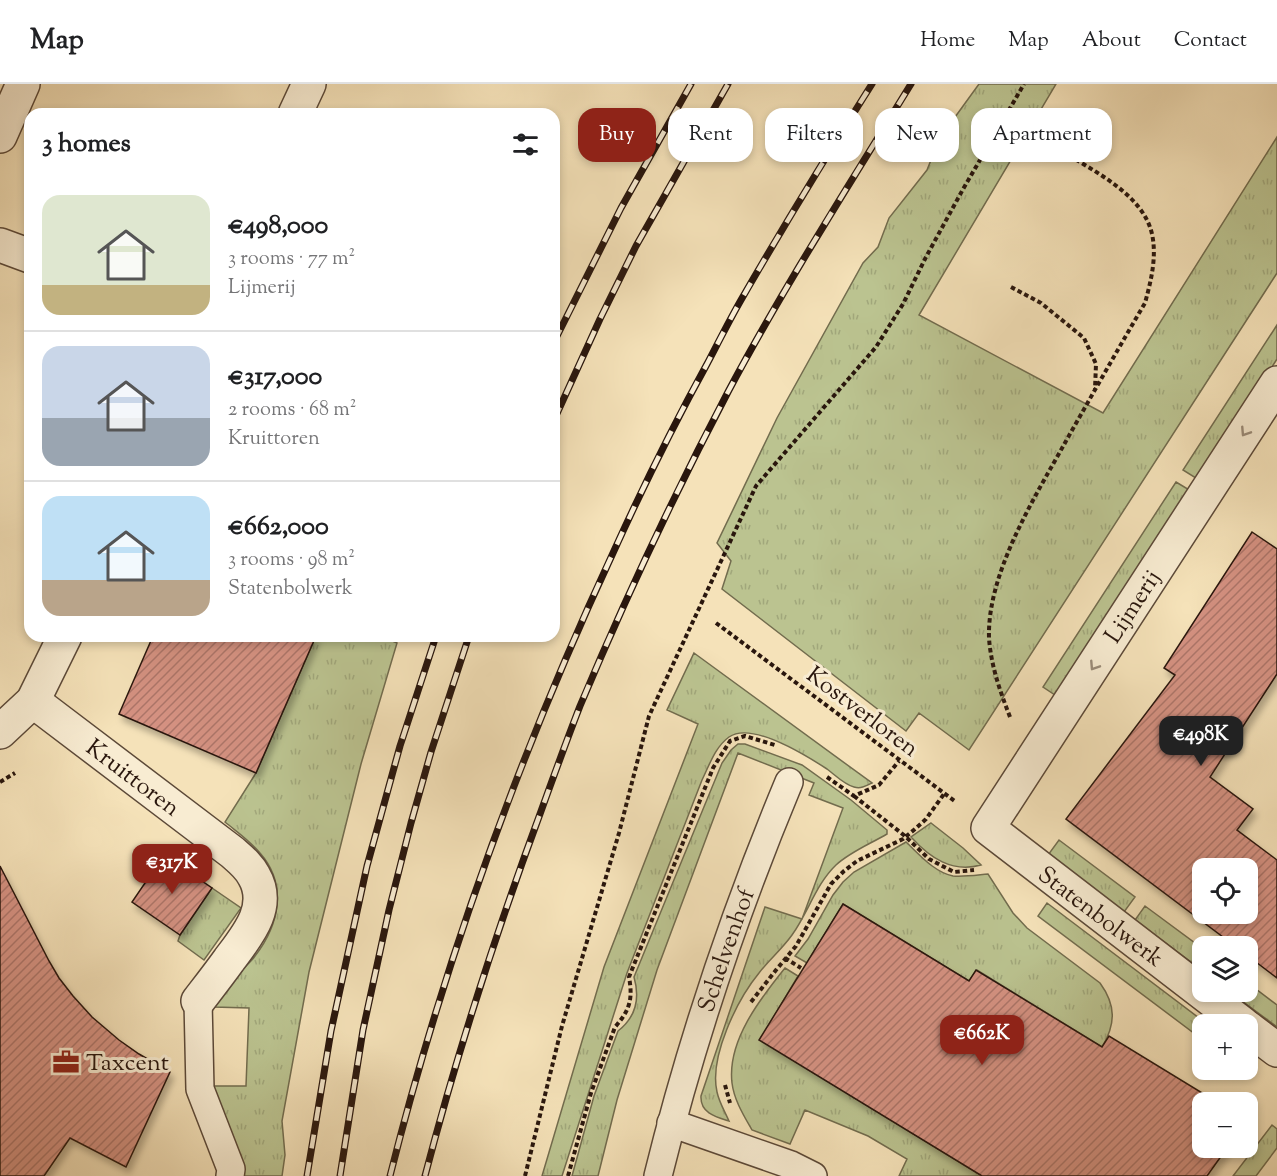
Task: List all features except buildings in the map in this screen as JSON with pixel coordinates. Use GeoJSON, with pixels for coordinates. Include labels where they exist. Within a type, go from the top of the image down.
{"type":"FeatureCollection","features":[{"type":"Feature","properties":{"kind":"street"},"geometry":{"type":"LineString","coordinates":[[0,136],[23,84]]}},
{"type":"Feature","properties":{"kind":"street"},"geometry":{"type":"LineString","coordinates":[[298,108],[309,84]]}},
{"type":"Feature","properties":{"kind":"street"},"geometry":{"type":"LineString","coordinates":[[0,245],[24,254]]}},
{"type":"Feature","properties":{"kind":"street","name":"Lijmerij"},"geometry":{"type":"LineString","coordinates":[[1000,838],[1029,765],[1277,383]]}},
{"type":"Feature","properties":{"kind":"street"},"geometry":{"type":"LineString","coordinates":[[0,732],[33,701],[62,642]]}},
{"type":"Feature","properties":{"kind":"street","name":"Kruittoren"},"geometry":{"type":"LineString","coordinates":[[33,701],[232,852],[248,866],[255,877],[260,892],[256,920],[244,940],[198,1001]]}},
{"type":"Feature","properties":{"kind":"street","name":"Statenbolwerk"},"geometry":{"type":"LineString","coordinates":[[1000,838],[1230,1014]]}},
{"type":"Feature","properties":{"kind":"street"},"geometry":{"type":"LineString","coordinates":[[1258,1036],[1277,1050]]}},
{"type":"Feature","properties":{"kind":"lane","name":"Schelvenhof"},"geometry":{"type":"LineString","coordinates":[[658,1176],[671,1123],[712,987],[768,831],[789,782]]}},
{"type":"Feature","properties":{"kind":"lane"},"geometry":{"type":"LineString","coordinates":[[198,1001],[200,1089],[231,1169],[230,1176]]}},
{"type":"Feature","properties":{"kind":"lane"},"geometry":{"type":"LineString","coordinates":[[671,1123],[792,1165],[813,1176]]}},
{"type":"Feature","properties":{"kind":"path"},"geometry":{"type":"LineString","coordinates":[[525,1176],[562,1026],[654,706],[756,486],[876,347],[903,304],[962,191],[1024,84]]}},
{"type":"Feature","properties":{"kind":"path"},"geometry":{"type":"LineString","coordinates":[[1029,765],[993,670],[989,637],[993,599],[1014,536],[1144,303],[1151,281],[1152,234],[1146,218],[1134,201],[1118,186],[1080,162]]}},
{"type":"Feature","properties":{"kind":"path"},"geometry":{"type":"LineString","coordinates":[[1011,287],[1041,303],[1084,338],[1096,364],[1095,390]]}},
{"type":"Feature","properties":{"kind":"path","name":"Kostverloren"},"geometry":{"type":"LineString","coordinates":[[716,623],[1000,838]]}},
{"type":"Feature","properties":{"kind":"path"},"geometry":{"type":"LineString","coordinates":[[568,1176],[591,1093],[615,1027],[630,1002],[629,977],[713,768],[730,741],[745,736],[779,747]]}},
{"type":"Feature","properties":{"kind":"path"},"geometry":{"type":"LineString","coordinates":[[854,796],[879,785],[899,761]]}},
{"type":"Feature","properties":{"kind":"path"},"geometry":{"type":"LineString","coordinates":[[820,773],[905,836],[929,859],[954,872],[983,869],[1000,838]]}},
{"type":"Feature","properties":{"kind":"path"},"geometry":{"type":"LineString","coordinates":[[749,1005],[796,946],[831,884],[857,861],[903,839],[926,819],[944,794]]}},
{"type":"Feature","properties":{"kind":"path"},"geometry":{"type":"LineString","coordinates":[[785,958],[801,968]]}},
{"type":"Feature","properties":{"kind":"path"},"geometry":{"type":"LineString","coordinates":[[724,1079],[733,1111]]}},
{"type":"Feature","properties":{"kind":"green space"},"geometry":{"type":"Polygon","coordinates":[[[979,84],[1056,84],[1042,108],[971,108],[971,162],[1010,162],[919,315],[1103,413],[1277,137],[1277,273],[969,750],[919,713],[906,731],[722,589],[731,561],[717,543],[777,418],[863,263],[878,247],[889,218],[927,170],[930,162],[959,162],[959,112],[979,84]]]}},
{"type":"Feature","properties":{"kind":"green space"},"geometry":{"type":"Polygon","coordinates":[[[1277,325],[1277,359],[1199,480],[1183,470],[1277,325]]]}},
{"type":"Feature","properties":{"kind":"green space"},"geometry":{"type":"Polygon","coordinates":[[[1176,482],[1191,491],[1058,697],[1043,687],[1176,482]]]}},
{"type":"Feature","properties":{"kind":"green space"},"geometry":{"type":"Polygon","coordinates":[[[313,642],[397,643],[361,764],[309,972],[282,1121],[285,1155],[282,1176],[243,1176],[244,1167],[212,1086],[246,1086],[249,1008],[214,1007],[263,944],[275,918],[277,905],[277,891],[269,865],[248,841],[225,822],[256,773],[313,642]]]}},
{"type":"Feature","properties":{"kind":"green space"},"geometry":{"type":"Polygon","coordinates":[[[694,653],[872,783],[857,788],[851,786],[806,756],[779,742],[751,733],[739,733],[724,741],[702,780],[627,973],[562,1176],[542,1176],[604,967],[698,724],[667,710],[694,653]]]}},
{"type":"Feature","properties":{"kind":"green space"},"geometry":{"type":"Polygon","coordinates":[[[738,744],[745,744],[802,765],[851,800],[887,830],[887,834],[836,865],[823,881],[802,919],[843,808],[809,795],[814,783],[738,753],[657,970],[617,1100],[598,1176],[572,1176],[594,1096],[618,1031],[629,1020],[635,1007],[637,992],[634,977],[722,763],[738,744]]]}},
{"type":"Feature","properties":{"kind":"green space"},"geometry":{"type":"Polygon","coordinates":[[[931,823],[981,865],[960,867],[951,865],[926,851],[911,837],[931,823]]]}},
{"type":"Feature","properties":{"kind":"green space"},"geometry":{"type":"Polygon","coordinates":[[[1059,840],[1135,897],[1124,912],[1048,855],[1059,840]]]}},
{"type":"Feature","properties":{"kind":"green space"},"geometry":{"type":"Polygon","coordinates":[[[906,842],[928,862],[946,874],[971,876],[988,874],[1013,913],[1027,928],[1100,983],[1109,999],[1112,1015],[1110,1030],[1102,1047],[977,970],[969,981],[843,904],[807,963],[795,956],[843,882],[854,872],[906,842]]]}},
{"type":"Feature","properties":{"kind":"green space"},"geometry":{"type":"Polygon","coordinates":[[[212,888],[241,908],[204,960],[178,941],[212,888]]]}},
{"type":"Feature","properties":{"kind":"green space"},"geometry":{"type":"Polygon","coordinates":[[[1047,903],[1194,1014],[1192,1032],[1038,916],[1047,903]]]}},
{"type":"Feature","properties":{"kind":"green space"},"geometry":{"type":"Polygon","coordinates":[[[1145,906],[1192,941],[1192,963],[1135,920],[1145,906]]]}},
{"type":"Feature","properties":{"kind":"green space"},"geometry":{"type":"Polygon","coordinates":[[[765,907],[802,919],[788,940],[751,984],[734,1013],[721,1046],[716,1078],[718,1096],[729,1121],[714,1116],[703,1107],[701,1096],[765,907]]]}},
{"type":"Feature","properties":{"kind":"green space"},"geometry":{"type":"Polygon","coordinates":[[[785,968],[798,976],[760,1040],[982,1176],[899,1176],[907,1159],[868,1136],[805,1110],[790,1144],[752,1130],[733,1089],[732,1067],[735,1052],[747,1021],[785,968]]]}},
{"type":"Feature","properties":{"kind":"green space"},"geometry":{"type":"Polygon","coordinates":[[[1258,991],[1277,1005],[1277,1027],[1243,1002],[1258,1002],[1258,991]]]}},
{"type":"Feature","properties":{"kind":"green space"},"geometry":{"type":"Polygon","coordinates":[[[1272,1125],[1277,1129],[1277,1148],[1256,1176],[1233,1176],[1247,1158],[1258,1158],[1258,1143],[1272,1125]]]}},
{"type":"Feature","properties":{"kind":"railway"},"geometry":{"type":"LineString","coordinates":[[560,330],[621,208],[691,84]]}},
{"type":"Feature","properties":{"kind":"railway"},"geometry":{"type":"LineString","coordinates":[[560,407],[636,246],[728,84]]}},
{"type":"Feature","properties":{"kind":"railway"},"geometry":{"type":"LineString","coordinates":[[390,1176],[435,1016],[487,859],[579,628],[658,458],[732,316],[789,218],[872,84]]}},
{"type":"Feature","properties":{"kind":"railway"},"geometry":{"type":"LineString","coordinates":[[425,1176],[464,1039],[508,903],[580,706],[615,626],[689,468],[750,351],[911,84]]}},
{"type":"Feature","properties":{"kind":"railway"},"geometry":{"type":"LineString","coordinates":[[307,1176],[331,1031],[367,866],[400,746],[434,642]]}},
{"type":"Feature","properties":{"kind":"railway"},"geometry":{"type":"LineString","coordinates":[[340,1176],[363,1030],[389,910],[431,752],[467,642]]}},
{"type":"Feature","properties":{"kind":"place","name":"Taxcent"},"geometry":{"type":"Point","coordinates":[66,1062]}}]}
